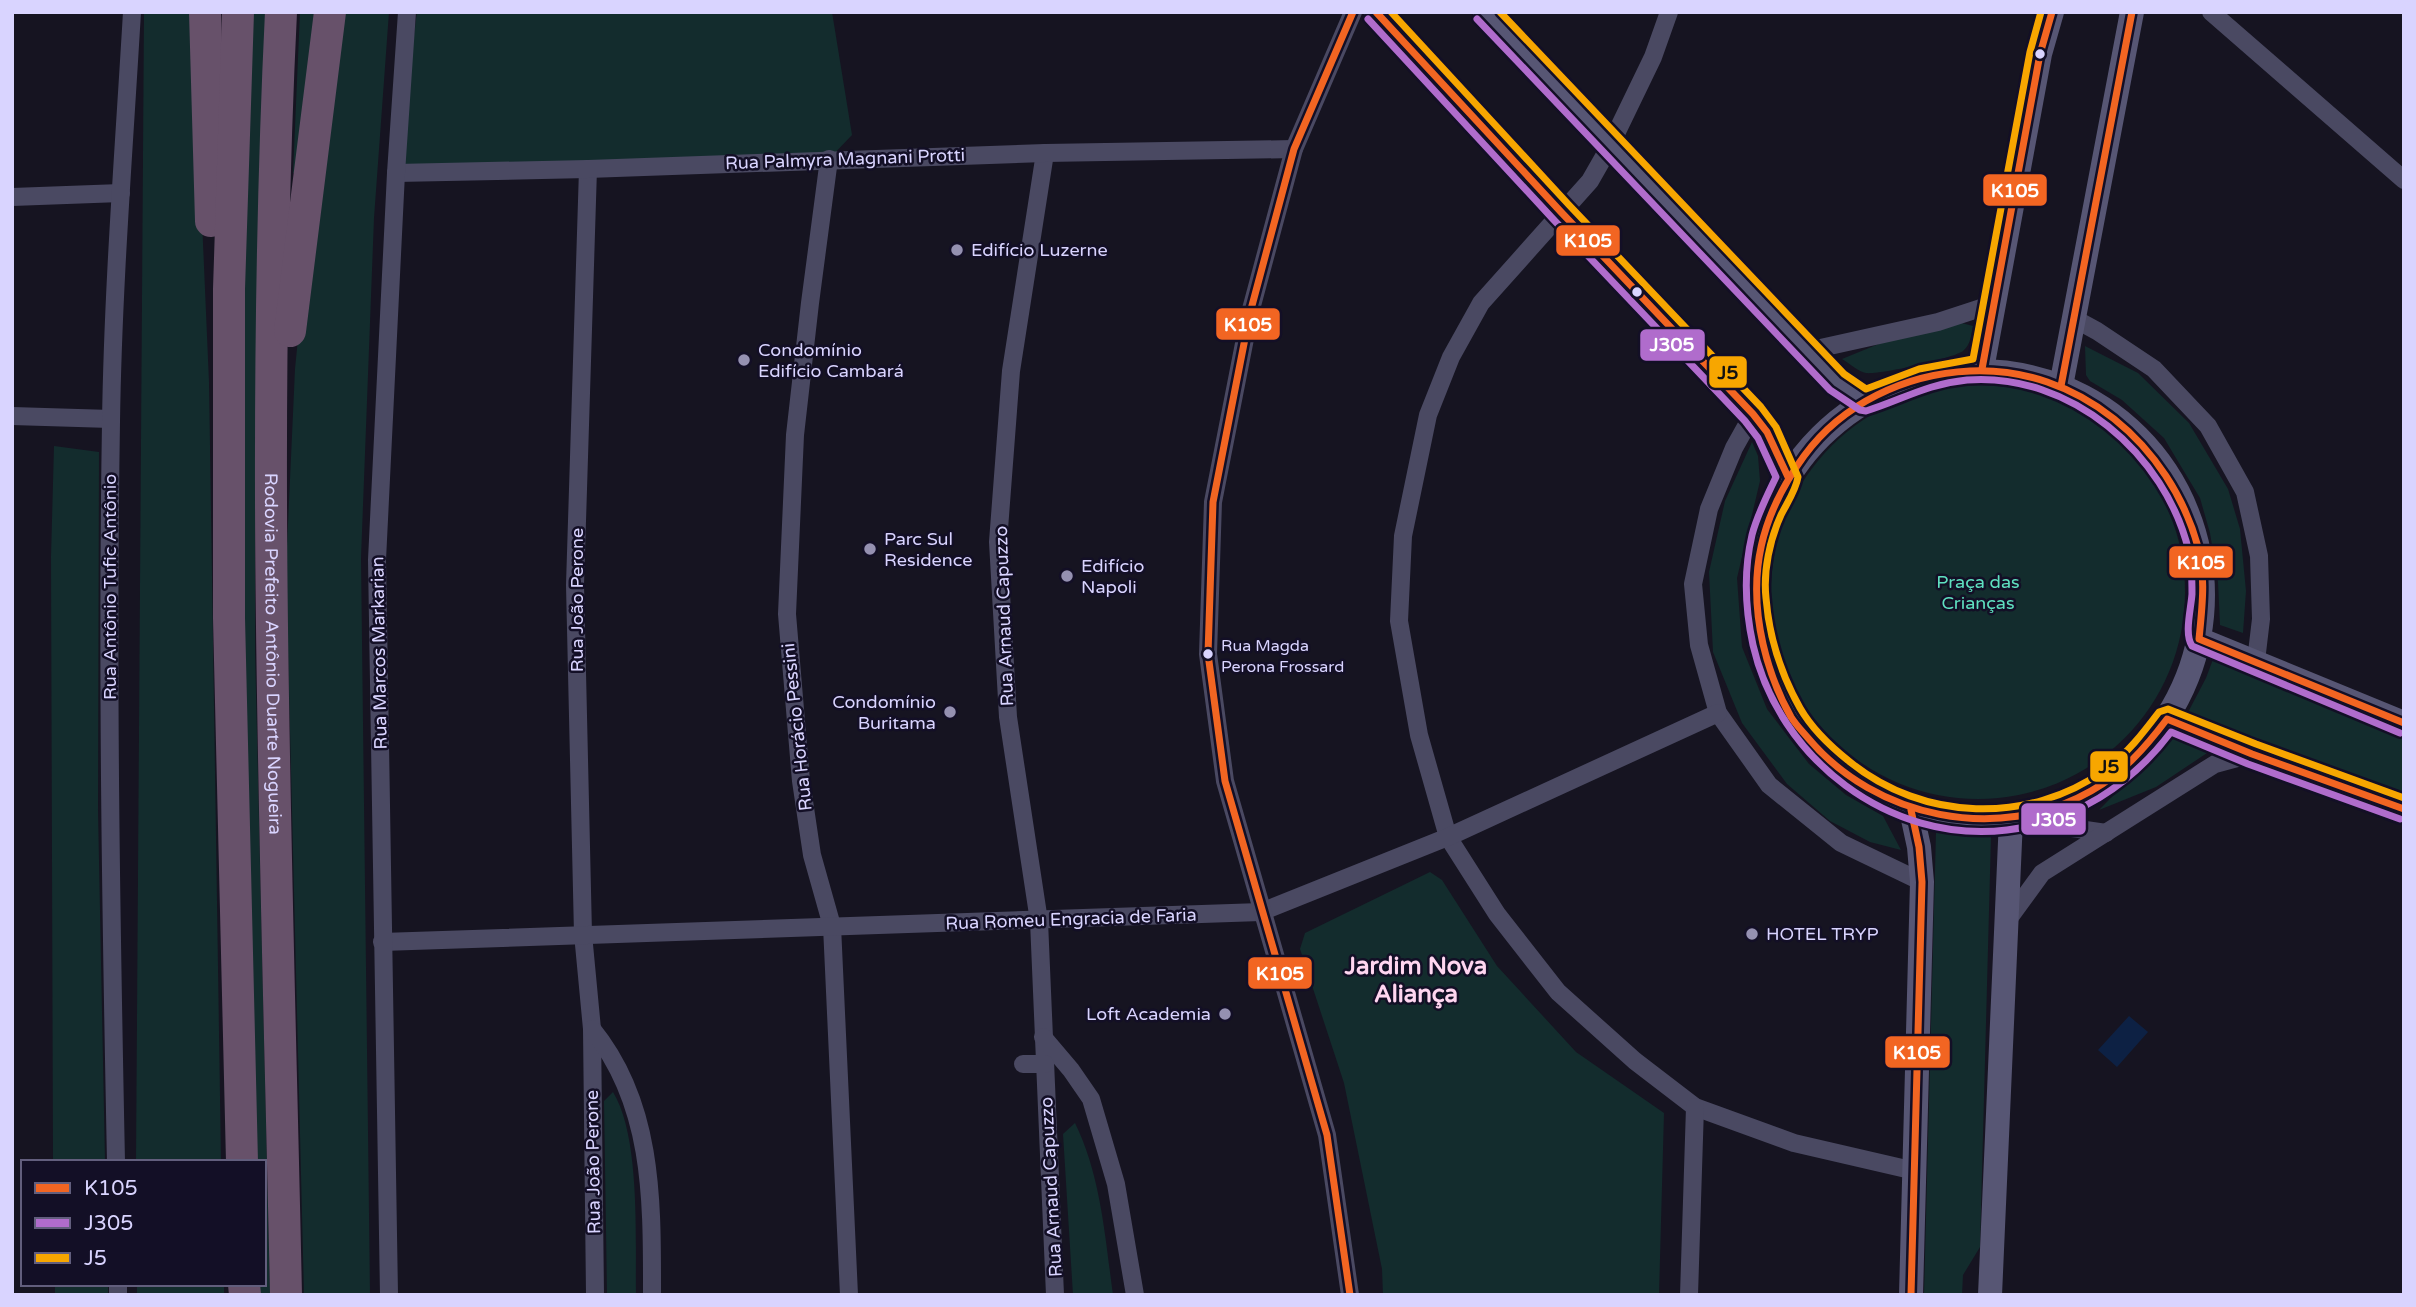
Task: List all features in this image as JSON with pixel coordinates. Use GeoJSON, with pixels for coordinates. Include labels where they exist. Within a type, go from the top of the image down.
{"type":"FeatureCollection","features":[{"type":"Feature","properties":{"kind":"highway"},"geometry":{"type":"LineString","coordinates":[[205,12],[213,282],[229,490]]}},
{"type":"Feature","properties":{"kind":"highway"},"geometry":{"type":"LineString","coordinates":[[238,12],[229,289],[229,618],[242,1160]]}},
{"type":"Feature","properties":{"kind":"highway","name":"Rodovia Prefeito Antônio Duarte Nogueira"},"geometry":{"type":"LineString","coordinates":[[281,12],[273,230],[270,496],[272,779],[286,1295]]}},
{"type":"Feature","properties":{"kind":"highway"},"geometry":{"type":"LineString","coordinates":[[270,496],[330,12]]}},
{"type":"Feature","properties":{"kind":"main road"},"geometry":{"type":"LineString","coordinates":[[1376,12],[1753,414],[1767,432],[1788,477]]}},
{"type":"Feature","properties":{"kind":"main road"},"geometry":{"type":"LineString","coordinates":[[1485,12],[1837,382],[1865,401]]}},
{"type":"Feature","properties":{"kind":"main road"},"geometry":{"type":"LineString","coordinates":[[1982,369],[2040,54],[2052,12]]}},
{"type":"Feature","properties":{"kind":"main road"},"geometry":{"type":"LineString","coordinates":[[2061,386],[2132,12]]}},
{"type":"Feature","properties":{"kind":"main road"},"geometry":{"type":"LineString","coordinates":[[1982,369],[2036,377],[2061,386],[2100,406],[2135,434],[2164,468],[2180,496],[2199,548],[2204,592],[2193,666],[2168,719],[2137,757],[2100,786],[2057,807],[2011,819],[1960,820],[1911,810],[1871,793],[1836,769],[1806,738],[1782,702],[1761,647],[1755,589],[1764,530],[1788,477],[1810,447],[1846,413],[1902,383],[1941,373],[1982,369]]}},
{"type":"Feature","properties":{"kind":"main road"},"geometry":{"type":"LineString","coordinates":[[2199,639],[2404,723]]}},
{"type":"Feature","properties":{"kind":"main road"},"geometry":{"type":"LineString","coordinates":[[2168,719],[2252,754],[2404,809]]}},
{"type":"Feature","properties":{"kind":"main road"},"geometry":{"type":"LineString","coordinates":[[1911,810],[1919,847],[1922,881],[1911,1295]]}},
{"type":"Feature","properties":{"kind":"main road"},"geometry":{"type":"LineString","coordinates":[[1990,1295],[2011,819]]}},
{"type":"Feature","properties":{"kind":"street","name":"Rua Antônio Tufic Antônio"},"geometry":{"type":"LineString","coordinates":[[116,1160],[109,782],[111,419],[132,12]]}},
{"type":"Feature","properties":{"kind":"street","name":"Rua Marcos Markarian"},"geometry":{"type":"LineString","coordinates":[[389,1295],[377,560],[396,173],[407,12]]}},
{"type":"Feature","properties":{"kind":"street"},"geometry":{"type":"LineString","coordinates":[[1350,1295],[1327,1135],[1225,782],[1208,654],[1213,502],[1250,313],[1294,149],[1353,12]]}},
{"type":"Feature","properties":{"kind":"street"},"geometry":{"type":"LineString","coordinates":[[1669,12],[1653,57],[1611,146],[1590,181],[1482,303],[1451,357],[1428,415],[1403,536],[1399,621],[1419,735],[1448,837],[1497,914],[1558,992],[1635,1061],[1695,1107],[1794,1143],[1915,1171]]}},
{"type":"Feature","properties":{"kind":"street"},"geometry":{"type":"LineString","coordinates":[[2211,12],[2404,180]]}},
{"type":"Feature","properties":{"kind":"street","name":"Rua Palmyra Magnani Protti"},"geometry":{"type":"LineString","coordinates":[[396,173],[1045,153],[1294,149]]}},
{"type":"Feature","properties":{"kind":"street","name":"Rua Arnaud Capuzzo"},"geometry":{"type":"LineString","coordinates":[[1045,153],[1012,371],[998,542],[1008,717],[1039,921],[1055,1295]]}},
{"type":"Feature","properties":{"kind":"street","name":"Rua Horácio Pessini"},"geometry":{"type":"LineString","coordinates":[[830,159],[795,435],[787,614],[801,781],[812,855],[832,926],[849,1295]]}},
{"type":"Feature","properties":{"kind":"street","name":"Rua João Perone"},"geometry":{"type":"LineString","coordinates":[[588,169],[575,585],[583,934],[592,1030],[595,1295]]}},
{"type":"Feature","properties":{"kind":"street"},"geometry":{"type":"LineString","coordinates":[[12,197],[121,193]]}},
{"type":"Feature","properties":{"kind":"street"},"geometry":{"type":"LineString","coordinates":[[1807,351],[1938,322],[1993,304]]}},
{"type":"Feature","properties":{"kind":"street"},"geometry":{"type":"LineString","coordinates":[[2073,318],[2154,369],[2208,426],[2245,492],[2259,556],[2261,619],[2256,661]]}},
{"type":"Feature","properties":{"kind":"street"},"geometry":{"type":"LineString","coordinates":[[1753,414],[1734,448],[1709,509],[1693,584],[1699,645],[1718,713],[1769,785],[1841,843],[1922,881]]}},
{"type":"Feature","properties":{"kind":"street"},"geometry":{"type":"LineString","coordinates":[[12,416],[111,419]]}},
{"type":"Feature","properties":{"kind":"street","name":"Rua Romeu Engracia de Faria"},"geometry":{"type":"LineString","coordinates":[[382,942],[1261,912],[1448,837],[1718,713]]}},
{"type":"Feature","properties":{"kind":"street"},"geometry":{"type":"LineString","coordinates":[[2007,921],[2042,873],[2215,764],[2252,754]]}},
{"type":"Feature","properties":{"kind":"street"},"geometry":{"type":"LineString","coordinates":[[2011,819],[2106,833]]}},
{"type":"Feature","properties":{"kind":"street","name":"Rua João Perone"},"geometry":{"type":"LineString","coordinates":[[592,1030],[608,1050],[629,1090],[643,1138],[652,1210],[652,1295]]}},
{"type":"Feature","properties":{"kind":"street","name":"Rua Arnaud Capuzzo"},"geometry":{"type":"LineString","coordinates":[[1044,1037],[1091,1099],[1116,1184],[1135,1295]]}},
{"type":"Feature","properties":{"kind":"street"},"geometry":{"type":"LineString","coordinates":[[1023,1065],[1045,1064]]}},
{"type":"Feature","properties":{"kind":"street"},"geometry":{"type":"LineString","coordinates":[[1689,1295],[1695,1107]]}},
{"type":"Feature","properties":{"kind":"green space"},"geometry":{"type":"Polygon","coordinates":[[[144,12],[193,12],[209,382],[221,1160],[136,1160],[144,12]]]}},
{"type":"Feature","properties":{"kind":"green space"},"geometry":{"type":"Polygon","coordinates":[[[250,12],[267,12],[255,490],[255,650],[270,1295],[256,1295],[256,1286],[266,1286],[266,1160],[253,1160],[242,778],[242,236],[250,12]]]}},
{"type":"Feature","properties":{"kind":"green space"},"geometry":{"type":"Polygon","coordinates":[[[300,12],[321,12],[299,173],[293,173],[300,12]]]}},
{"type":"Feature","properties":{"kind":"green space"},"geometry":{"type":"Polygon","coordinates":[[[339,12],[389,12],[374,218],[361,558],[370,1295],[304,1295],[286,568],[295,369],[311,209],[339,12]]]}},
{"type":"Feature","properties":{"kind":"green space"},"geometry":{"type":"Polygon","coordinates":[[[417,12],[832,12],[852,135],[829,159],[396,173],[417,12]]]}},
{"type":"Feature","properties":{"kind":"green space"},"geometry":{"type":"Polygon","coordinates":[[[1958,322],[1973,326],[1968,345],[1963,351],[1946,358],[1874,373],[1863,372],[1842,359],[1886,341],[1958,322]]]}},
{"type":"Feature","properties":{"kind":"green space"},"geometry":{"type":"Polygon","coordinates":[[[2085,346],[2138,373],[2189,423],[2228,489],[2240,529],[2246,591],[2243,633],[2220,625],[2218,582],[2210,533],[2200,498],[2164,438],[2122,400],[2090,381],[2086,375],[2085,346]]]}},
{"type":"Feature","properties":{"kind":"green space","name":"Praça das Crianças"},"geometry":{"type":"Polygon","coordinates":[[[1978,385],[2018,389],[2057,400],[2093,420],[2125,445],[2150,477],[2170,513],[2181,552],[2185,592],[2181,632],[2170,671],[2150,707],[2125,739],[2093,764],[2057,784],[2018,795],[1978,799],[1938,795],[1899,784],[1863,764],[1831,739],[1806,707],[1786,671],[1775,632],[1771,592],[1775,552],[1786,513],[1806,477],[1831,445],[1863,420],[1899,400],[1938,389],[1978,385]]]}},
{"type":"Feature","properties":{"kind":"green space"},"geometry":{"type":"Polygon","coordinates":[[[1752,442],[1758,456],[1760,481],[1737,578],[1742,647],[1767,709],[1809,764],[1846,795],[1883,816],[1901,850],[1870,842],[1830,821],[1787,784],[1742,723],[1713,652],[1709,572],[1725,501],[1752,442]]]}},
{"type":"Feature","properties":{"kind":"green space"},"geometry":{"type":"Polygon","coordinates":[[[54,446],[99,452],[98,810],[105,1160],[53,1160],[51,557],[54,446]]]}},
{"type":"Feature","properties":{"kind":"green space"},"geometry":{"type":"Polygon","coordinates":[[[2218,646],[2404,720],[2404,807],[2185,718],[2206,678],[2218,646]]]}},
{"type":"Feature","properties":{"kind":"green space"},"geometry":{"type":"Polygon","coordinates":[[[2189,737],[2210,751],[2156,787],[2099,810],[2166,742],[2189,737]]]}},
{"type":"Feature","properties":{"kind":"green space"},"geometry":{"type":"Polygon","coordinates":[[[1936,832],[1991,836],[1980,1247],[1963,1275],[1962,1295],[1924,1295],[1936,832]]]}},
{"type":"Feature","properties":{"kind":"green space"},"geometry":{"type":"Polygon","coordinates":[[[1430,872],[1442,880],[1497,966],[1576,1052],[1664,1113],[1659,1295],[1383,1295],[1382,1269],[1344,1083],[1300,949],[1305,933],[1430,872]]]}},
{"type":"Feature","properties":{"kind":"green space"},"geometry":{"type":"Polygon","coordinates":[[[613,1092],[622,1112],[632,1162],[636,1219],[636,1295],[607,1295],[604,1101],[613,1092]]]}},
{"type":"Feature","properties":{"kind":"green space"},"geometry":{"type":"Polygon","coordinates":[[[1075,1123],[1084,1143],[1096,1185],[1113,1295],[1073,1295],[1063,1134],[1075,1123]]]}},
{"type":"Feature","properties":{"kind":"green space"},"geometry":{"type":"Polygon","coordinates":[[[55,1286],[108,1286],[108,1295],[55,1295],[55,1286]]]}},
{"type":"Feature","properties":{"kind":"green space"},"geometry":{"type":"Polygon","coordinates":[[[137,1286],[224,1286],[224,1295],[137,1295],[137,1286]]]}},
{"type":"Feature","properties":{"kind":"water"},"geometry":{"type":"Polygon","coordinates":[[[2129,1016],[2148,1032],[2117,1067],[2098,1050],[2129,1016]]]}},
{"type":"Feature","properties":{"kind":"transit line","name":"K105"},"geometry":{"type":"LineString","coordinates":[[1350,1295],[1327,1135],[1225,781],[1208,654],[1213,502],[1250,313],[1294,149],[1353,12]]}},
{"type":"Feature","properties":{"kind":"transit line","name":"K105"},"geometry":{"type":"LineString","coordinates":[[1376,12],[1753,414],[1767,432],[1788,477]]}},
{"type":"Feature","properties":{"kind":"transit line","name":"J5"},"geometry":{"type":"LineString","coordinates":[[1391,12],[1761,407],[1776,427],[1798,477],[1777,524],[1768,555],[1765,588],[1773,641],[1787,682],[1800,708],[1822,737],[1850,762],[1879,782],[1910,796],[1942,805],[1976,809],[2010,807],[2043,800],[2075,788],[2105,770],[2128,750],[2159,712],[2168,709],[2404,798]]}},
{"type":"Feature","properties":{"kind":"transit line","name":"J5"},"geometry":{"type":"LineString","coordinates":[[1500,12],[1844,374],[1866,389],[1919,369],[1973,359],[2030,52],[2041,12]]}},
{"type":"Feature","properties":{"kind":"transit line","name":"K105"},"geometry":{"type":"LineString","coordinates":[[1982,369],[2040,54],[2052,12]]}},
{"type":"Feature","properties":{"kind":"transit line","name":"K105"},"geometry":{"type":"LineString","coordinates":[[2061,386],[2132,12]]}},
{"type":"Feature","properties":{"kind":"transit line","name":"J305"},"geometry":{"type":"LineString","coordinates":[[1368,19],[1758,438],[1776,477],[1757,520],[1747,563],[1748,618],[1753,645],[1767,686],[1787,724],[1814,757],[1845,786],[1882,808],[1921,823],[1963,831],[2007,830],[2032,826],[2055,819],[2099,798],[2138,769],[2171,732],[2248,764],[2400,819]]}},
{"type":"Feature","properties":{"kind":"transit line","name":"J305"},"geometry":{"type":"LineString","coordinates":[[1477,19],[1830,390],[1860,410],[1866,411],[1952,382],[2005,381],[2042,390],[2076,405],[2108,426],[2136,452],[2159,483],[2177,516],[2191,562],[2192,594],[2188,628],[2192,646],[2400,733]]}},
{"type":"Feature","properties":{"kind":"transit line","name":"K105"},"geometry":{"type":"LineString","coordinates":[[2404,723],[2199,639],[2203,593],[2198,547],[2185,510],[2166,476],[2142,445],[2114,419],[2082,398],[2047,382],[2010,373],[1946,373],[1899,386],[1856,407],[1837,421],[1804,456],[1777,500],[1761,546],[1758,618],[1774,682],[1791,717],[1836,765],[1867,787],[1902,804],[1940,814],[1978,819],[2017,816],[2055,807],[2091,791],[2113,776],[2142,750],[2167,719],[2252,754],[2404,809]]}},
{"type":"Feature","properties":{"kind":"transit line","name":"K105"},"geometry":{"type":"LineString","coordinates":[[1911,810],[1919,847],[1922,882],[1911,1295]]}},
{"type":"Feature","properties":{"kind":"place","name":"Edifício Luzerne"},"geometry":{"type":"Point","coordinates":[957,250]}},
{"type":"Feature","properties":{"kind":"place","name":"Condomínio Edifício Cambará"},"geometry":{"type":"Point","coordinates":[744,360]}},
{"type":"Feature","properties":{"kind":"place","name":"Parc Sul Residence"},"geometry":{"type":"Point","coordinates":[870,549]}},
{"type":"Feature","properties":{"kind":"place","name":"Edifício Napoli"},"geometry":{"type":"Point","coordinates":[1067,576]}},
{"type":"Feature","properties":{"kind":"place","name":"Rua Magda Perona Frossard"},"geometry":{"type":"Point","coordinates":[1208,654]}},
{"type":"Feature","properties":{"kind":"place","name":"Condomínio Buritama"},"geometry":{"type":"Point","coordinates":[950,712]}},
{"type":"Feature","properties":{"kind":"place","name":"HOTEL TRYP"},"geometry":{"type":"Point","coordinates":[1752,934]}},
{"type":"Feature","properties":{"kind":"place","name":"Loft Academia"},"geometry":{"type":"Point","coordinates":[1225,1014]}},
{"type":"Feature","properties":{"kind":"district","name":"Jardim Nova Aliança"},"geometry":{"type":"Point","coordinates":[1416,980]}}]}
